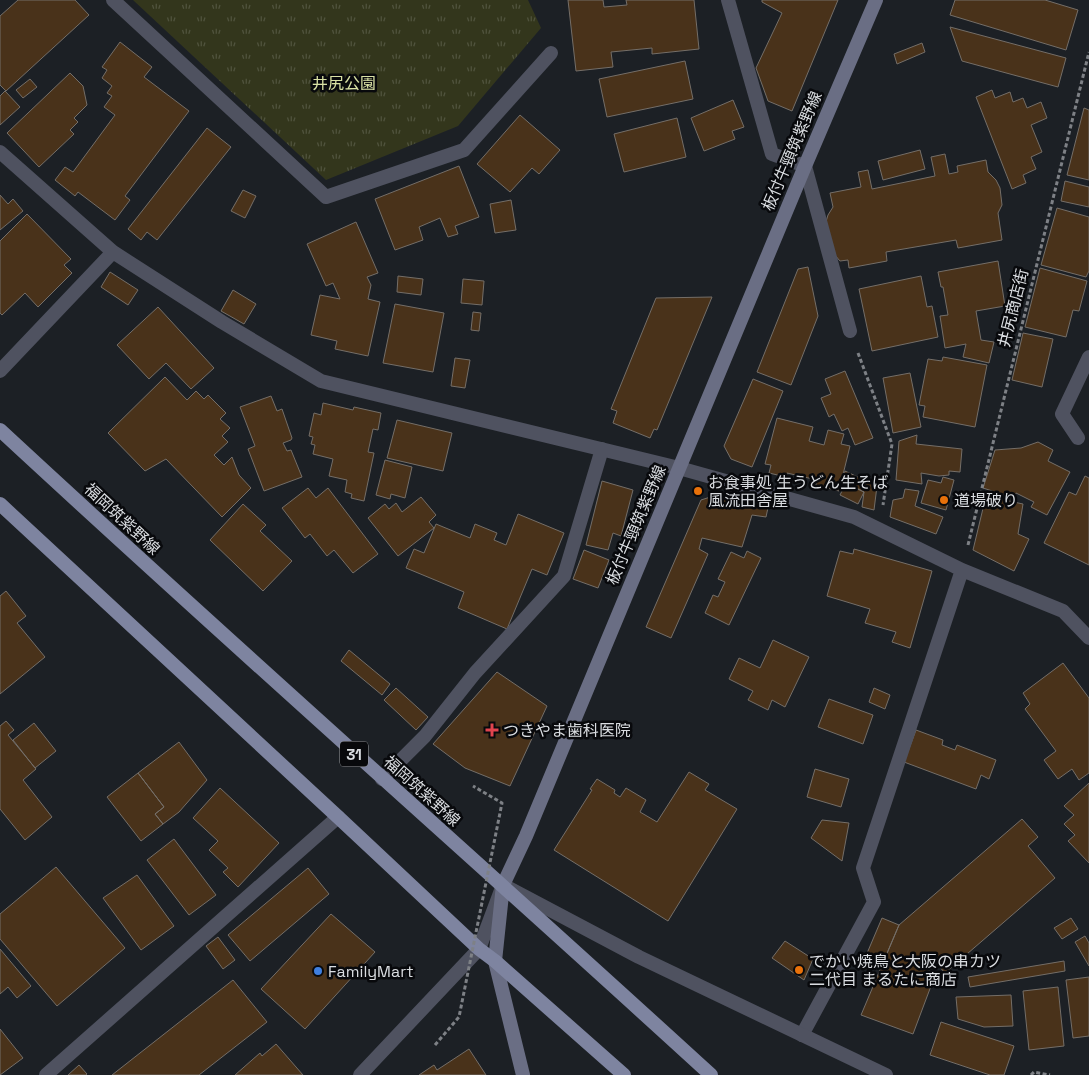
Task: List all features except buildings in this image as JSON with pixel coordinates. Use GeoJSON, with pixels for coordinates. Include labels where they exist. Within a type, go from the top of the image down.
{"type":"FeatureCollection","features":[{"type":"Feature","properties":{"kind":"main road","name":"板付牛頸筑紫野線"},"geometry":{"type":"LineString","coordinates":[[523,1075],[495,961],[503,885],[526,836],[876,0]]}},
{"type":"Feature","properties":{"kind":"main road","name":"福岡筑紫野線"},"geometry":{"type":"LineString","coordinates":[[0,430],[166,584],[382,779],[503,885],[711,1075]]}},
{"type":"Feature","properties":{"kind":"main road"},"geometry":{"type":"LineString","coordinates":[[0,504],[479,949],[624,1075]]}},
{"type":"Feature","properties":{"kind":"street"},"geometry":{"type":"LineString","coordinates":[[113,0],[326,197],[464,150],[550,53]]}},
{"type":"Feature","properties":{"kind":"street"},"geometry":{"type":"LineString","coordinates":[[728,0],[772,154],[805,166],[850,332]]}},
{"type":"Feature","properties":{"kind":"street"},"geometry":{"type":"LineString","coordinates":[[0,152],[113,252],[222,322],[321,381],[680,468],[854,516],[962,570],[1063,611],[1089,638]]}},
{"type":"Feature","properties":{"kind":"street"},"geometry":{"type":"LineString","coordinates":[[0,371],[113,252]]}},
{"type":"Feature","properties":{"kind":"street"},"geometry":{"type":"LineString","coordinates":[[1078,438],[1062,414],[1089,357]]}},
{"type":"Feature","properties":{"kind":"street"},"geometry":{"type":"LineString","coordinates":[[382,779],[425,736],[476,674],[564,576],[602,449]]}},
{"type":"Feature","properties":{"kind":"street"},"geometry":{"type":"LineString","coordinates":[[802,1035],[874,902],[863,868],[962,570]]}},
{"type":"Feature","properties":{"kind":"street"},"geometry":{"type":"LineString","coordinates":[[46,1075],[338,817]]}},
{"type":"Feature","properties":{"kind":"street"},"geometry":{"type":"LineString","coordinates":[[360,1075],[479,949],[503,885],[639,957],[886,1075]]}},
{"type":"Feature","properties":{"kind":"path","name":"井尻商店街"},"geometry":{"type":"LineString","coordinates":[[962,570],[1089,52]]}},
{"type":"Feature","properties":{"kind":"path"},"geometry":{"type":"LineString","coordinates":[[850,332],[892,444],[879,529]]}},
{"type":"Feature","properties":{"kind":"path"},"geometry":{"type":"LineString","coordinates":[[435,1045],[459,1017],[502,803],[473,786]]}},
{"type":"Feature","properties":{"kind":"path"},"geometry":{"type":"LineString","coordinates":[[1031,1075],[1034,1072],[1050,1075]]}},
{"type":"Feature","properties":{"kind":"green space","name":"井尻公園"},"geometry":{"type":"Polygon","coordinates":[[[133,0],[528,0],[541,28],[458,126],[326,180],[133,0]]]}},
{"type":"Feature","properties":{"kind":"place","name":"お食事処 生うどん生そば 風流田舎屋"},"geometry":{"type":"Point","coordinates":[698,491]}},
{"type":"Feature","properties":{"kind":"place","name":"道場破り"},"geometry":{"type":"Point","coordinates":[944,500]}},
{"type":"Feature","properties":{"kind":"place","name":"つきやま歯科医院"},"geometry":{"type":"Point","coordinates":[492,730]}},
{"type":"Feature","properties":{"kind":"place","name":"でかい焼鳥と大阪の串カツ 二代目 まるたに商店"},"geometry":{"type":"Point","coordinates":[799,970]}},
{"type":"Feature","properties":{"kind":"place","name":"FamilyMart"},"geometry":{"type":"Point","coordinates":[318,971]}}]}
